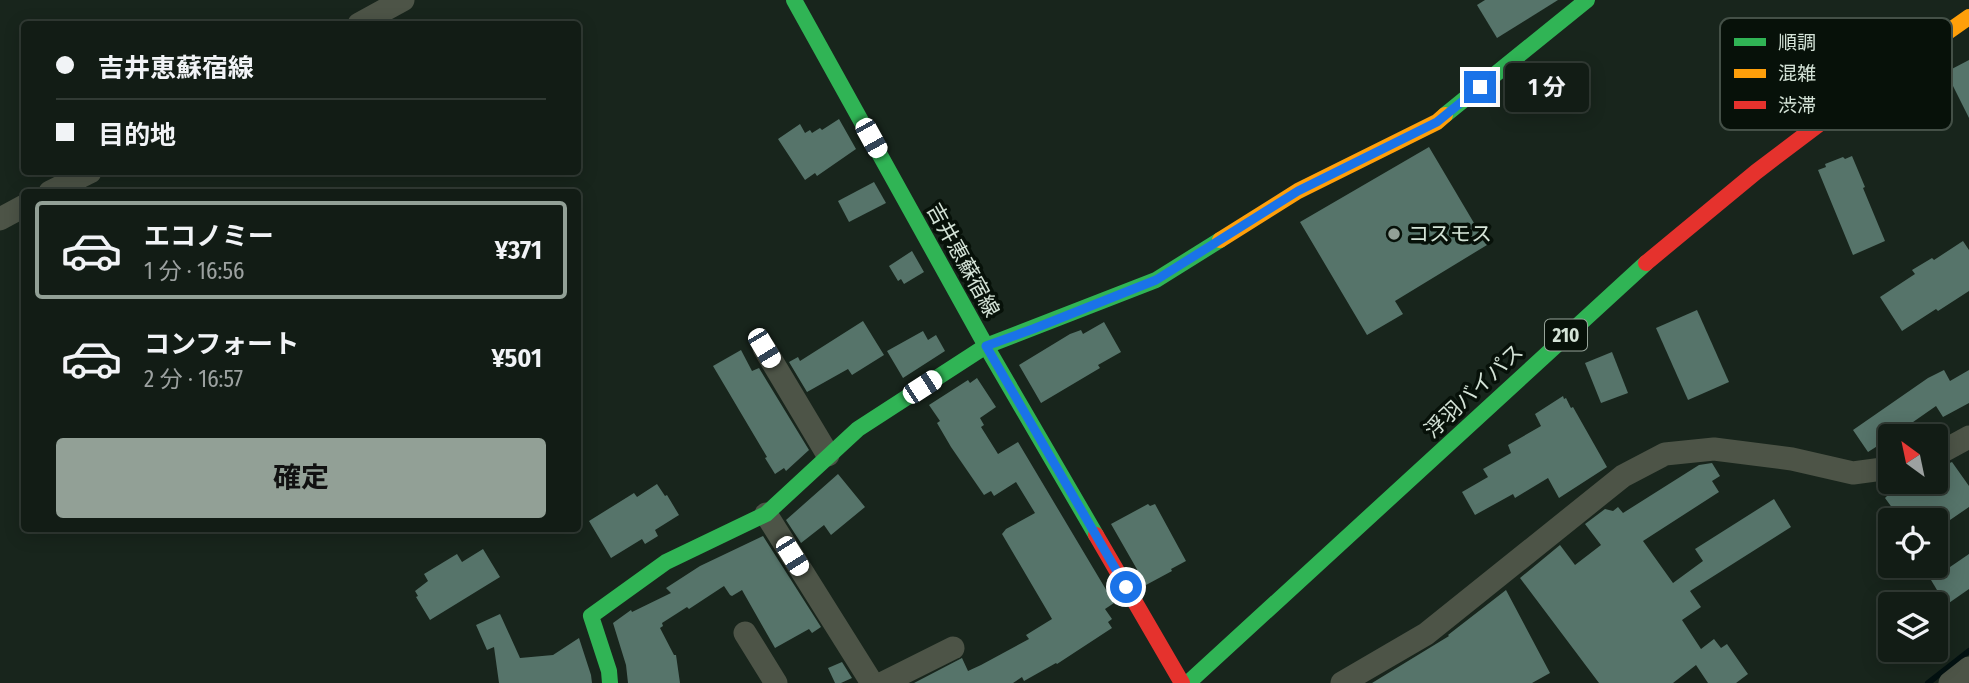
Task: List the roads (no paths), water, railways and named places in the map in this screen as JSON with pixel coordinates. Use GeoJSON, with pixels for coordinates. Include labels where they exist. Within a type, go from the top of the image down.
{"type":"FeatureCollection","features":[{"type":"Feature","properties":{"kind":"main road","name":"吉井恵蘇宿線"},"geometry":{"type":"LineString","coordinates":[[794,0],[986,346],[1185,683]]}},
{"type":"Feature","properties":{"kind":"main road"},"geometry":{"type":"LineString","coordinates":[[610,683],[609,671],[591,616],[666,562],[766,514],[858,429],[986,346],[1156,280],[1298,191],[1437,122],[1587,0]]}},
{"type":"Feature","properties":{"kind":"main road","name":"浮羽バイパス"},"geometry":{"type":"LineString","coordinates":[[1952,29],[1969,17]]}},
{"type":"Feature","properties":{"kind":"main road","name":"浮羽バイパス"},"geometry":{"type":"LineString","coordinates":[[1185,683],[1626,280],[1756,172],[1812,130]]}},
{"type":"Feature","properties":{"kind":"street"},"geometry":{"type":"LineString","coordinates":[[364,21],[403,0]]}},
{"type":"Feature","properties":{"kind":"street"},"geometry":{"type":"LineString","coordinates":[[56,189],[84,175]]}},
{"type":"Feature","properties":{"kind":"street"},"geometry":{"type":"LineString","coordinates":[[0,219],[21,208]]}},
{"type":"Feature","properties":{"kind":"street"},"geometry":{"type":"LineString","coordinates":[[764,348],[828,455]]}},
{"type":"Feature","properties":{"kind":"street"},"geometry":{"type":"LineString","coordinates":[[1948,448],[1969,436]]}},
{"type":"Feature","properties":{"kind":"street"},"geometry":{"type":"LineString","coordinates":[[1342,683],[1426,634],[1623,476],[1665,454],[1714,449],[1792,459],[1853,472],[1878,469]]}},
{"type":"Feature","properties":{"kind":"street"},"geometry":{"type":"LineString","coordinates":[[766,514],[872,683]]}},
{"type":"Feature","properties":{"kind":"street"},"geometry":{"type":"LineString","coordinates":[[745,633],[776,683]]}},
{"type":"Feature","properties":{"kind":"street"},"geometry":{"type":"LineString","coordinates":[[883,683],[953,648]]}},
{"type":"Feature","properties":{"kind":"street"},"geometry":{"type":"LineString","coordinates":[[1950,683],[1969,667]]}},
{"type":"Feature","properties":{"kind":"waterway"},"geometry":{"type":"LineString","coordinates":[[1928,683],[1969,651]]}},
{"type":"Feature","properties":{"kind":"place","name":"コスモス"},"geometry":{"type":"Point","coordinates":[1394,234]}}]}
